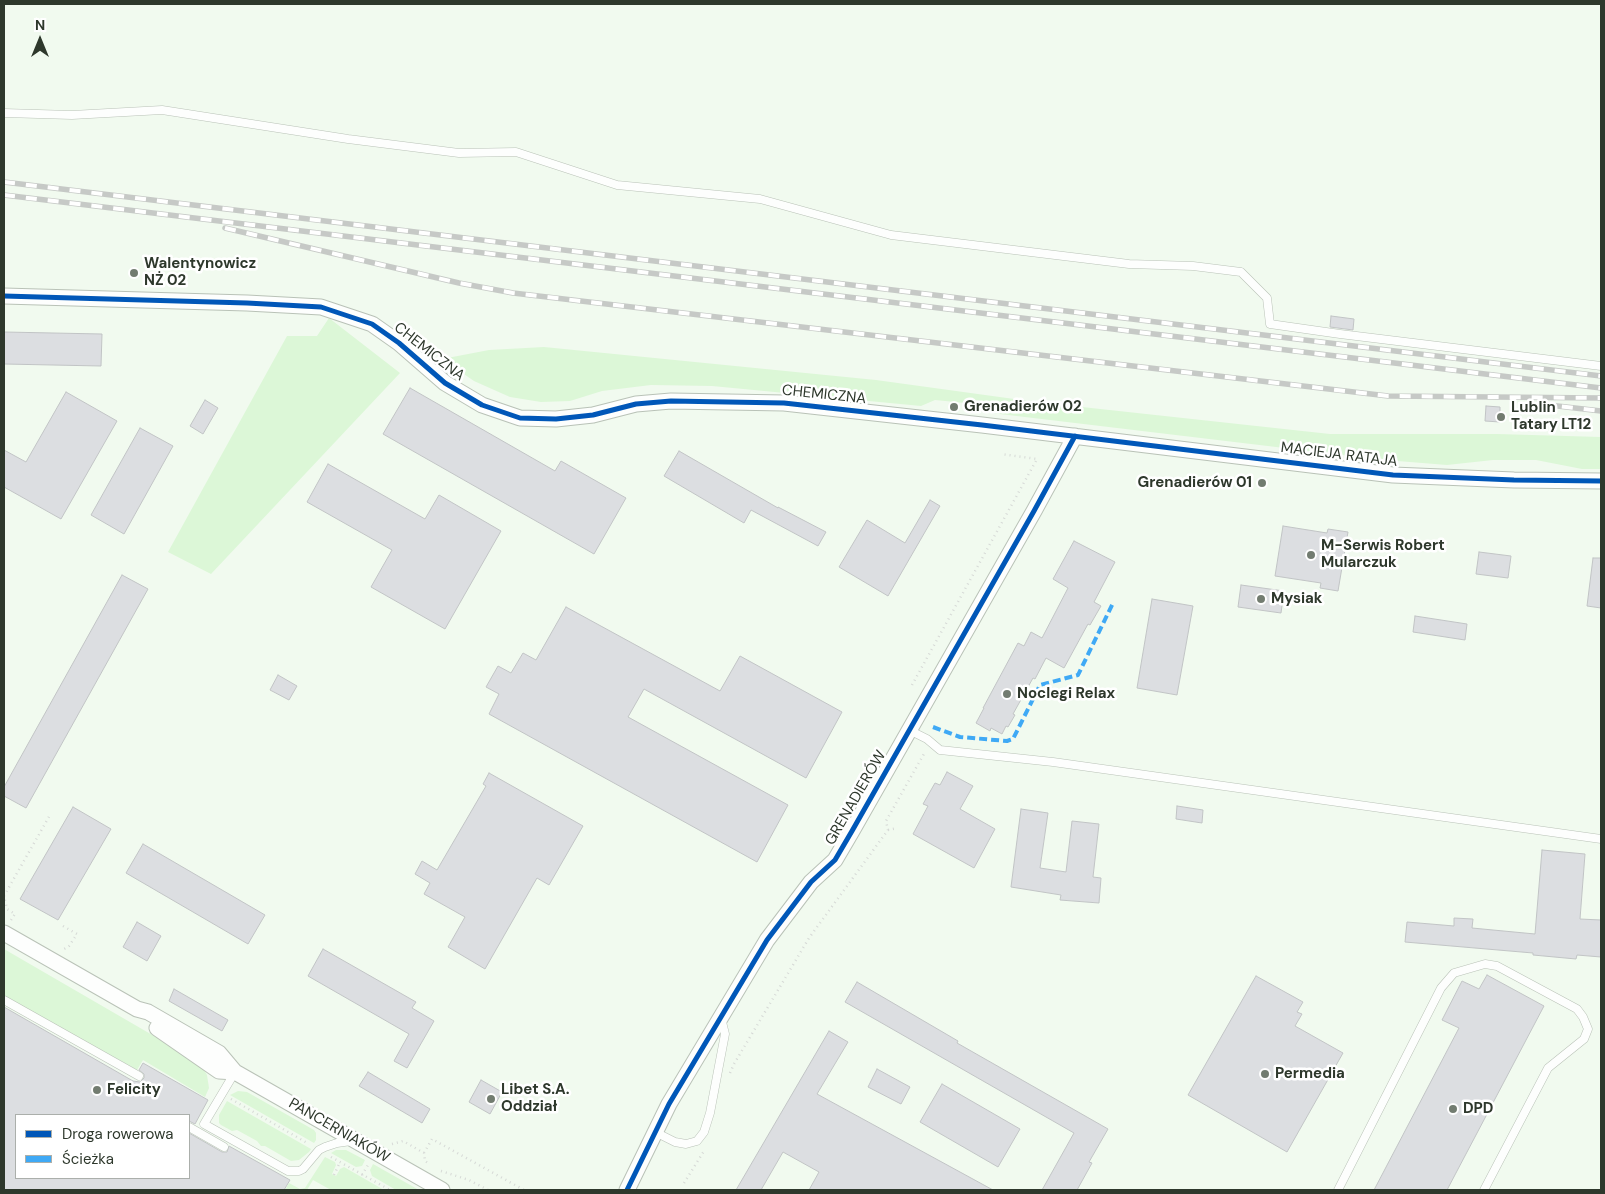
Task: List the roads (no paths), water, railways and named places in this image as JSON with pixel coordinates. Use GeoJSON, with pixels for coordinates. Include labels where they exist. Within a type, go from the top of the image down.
{"type":"FeatureCollection","features":[{"type":"Feature","properties":{"kind":"street","name":"CHEMICZNA"},"geometry":{"type":"LineString","coordinates":[[4,296],[237,302],[321,307],[372,324],[399,342],[445,382],[482,405],[520,418],[556,419],[593,415],[636,404],[671,401],[734,401],[784,403],[1075,436]]}},
{"type":"Feature","properties":{"kind":"street","name":"MACIEJA RATAJA"},"geometry":{"type":"LineString","coordinates":[[1075,436],[1393,475],[1514,480],[1601,481]]}},
{"type":"Feature","properties":{"kind":"street","name":"GRENADIERÓW"},"geometry":{"type":"LineString","coordinates":[[642,1160],[669,1104],[766,940],[811,882],[834,860],[910,730],[1075,436]]}},
{"type":"Feature","properties":{"kind":"street","name":"PANCERNIAKÓW"},"geometry":{"type":"LineString","coordinates":[[6,928],[136,1009],[148,1012],[219,1052],[235,1072],[442,1190]]}},
{"type":"Feature","properties":{"kind":"street"},"geometry":{"type":"LineString","coordinates":[[627,1190],[642,1160]]}},
{"type":"Feature","properties":{"kind":"street"},"geometry":{"type":"LineString","coordinates":[[636,1190],[642,1160]]}},
{"type":"Feature","properties":{"kind":"lane"},"geometry":{"type":"LineString","coordinates":[[4,113],[72,115],[162,110],[348,139],[459,153],[516,152],[617,185],[760,199],[891,234],[1129,264],[1193,266],[1241,272],[1267,298],[1270,324],[1601,366]]}},
{"type":"Feature","properties":{"kind":"lane"},"geometry":{"type":"LineString","coordinates":[[910,730],[927,739],[940,750],[1052,762],[1601,840]]}},
{"type":"Feature","properties":{"kind":"lane"},"geometry":{"type":"LineString","coordinates":[[1338,1190],[1441,988],[1454,973],[1485,964],[1497,966],[1577,1009],[1588,1029],[1584,1039],[1548,1068],[1484,1190]]}},
{"type":"Feature","properties":{"kind":"lane"},"geometry":{"type":"LineString","coordinates":[[4,1000],[139,1076]]}},
{"type":"Feature","properties":{"kind":"lane"},"geometry":{"type":"LineString","coordinates":[[655,1132],[675,1142],[686,1144],[697,1141],[704,1132],[710,1113],[725,1034],[721,1018]]}},
{"type":"Feature","properties":{"kind":"lane"},"geometry":{"type":"LineString","coordinates":[[235,1072],[204,1124],[288,1171],[299,1171],[319,1150],[325,1147],[342,1142],[358,1142]]}},
{"type":"Feature","properties":{"kind":"lane"},"geometry":{"type":"LineString","coordinates":[[190,1128],[224,1147]]}},
{"type":"Feature","properties":{"kind":"railway"},"geometry":{"type":"LineString","coordinates":[[4,182],[1601,376]]}},
{"type":"Feature","properties":{"kind":"railway"},"geometry":{"type":"LineString","coordinates":[[4,195],[1601,388]]}},
{"type":"Feature","properties":{"kind":"railway"},"geometry":{"type":"LineString","coordinates":[[225,228],[459,283],[513,293],[1388,396],[1601,398]]}},
{"type":"Feature","properties":{"kind":"railway"},"geometry":{"type":"LineString","coordinates":[[1540,404],[1601,411]]}},
{"type":"Feature","properties":{"kind":"place","name":"Walentynowicz NŻ 02"},"geometry":{"type":"Point","coordinates":[134,273]}},
{"type":"Feature","properties":{"kind":"place","name":"Grenadierów 02"},"geometry":{"type":"Point","coordinates":[954,407]}},
{"type":"Feature","properties":{"kind":"place","name":"Lublin Tatary LT12"},"geometry":{"type":"Point","coordinates":[1501,417]}},
{"type":"Feature","properties":{"kind":"place","name":"Grenadierów 01"},"geometry":{"type":"Point","coordinates":[1262,483]}},
{"type":"Feature","properties":{"kind":"place","name":"M-Serwis Robert Mularczuk"},"geometry":{"type":"Point","coordinates":[1311,555]}},
{"type":"Feature","properties":{"kind":"place","name":"Mysiak"},"geometry":{"type":"Point","coordinates":[1261,599]}},
{"type":"Feature","properties":{"kind":"place","name":"Noclegi Relax"},"geometry":{"type":"Point","coordinates":[1007,694]}},
{"type":"Feature","properties":{"kind":"place","name":"Permedia"},"geometry":{"type":"Point","coordinates":[1265,1074]}},
{"type":"Feature","properties":{"kind":"place","name":"Felicity"},"geometry":{"type":"Point","coordinates":[97,1090]}},
{"type":"Feature","properties":{"kind":"place","name":"Libet S.A. Oddział"},"geometry":{"type":"Point","coordinates":[491,1099]}},
{"type":"Feature","properties":{"kind":"place","name":"DPD"},"geometry":{"type":"Point","coordinates":[1453,1109]}}]}
